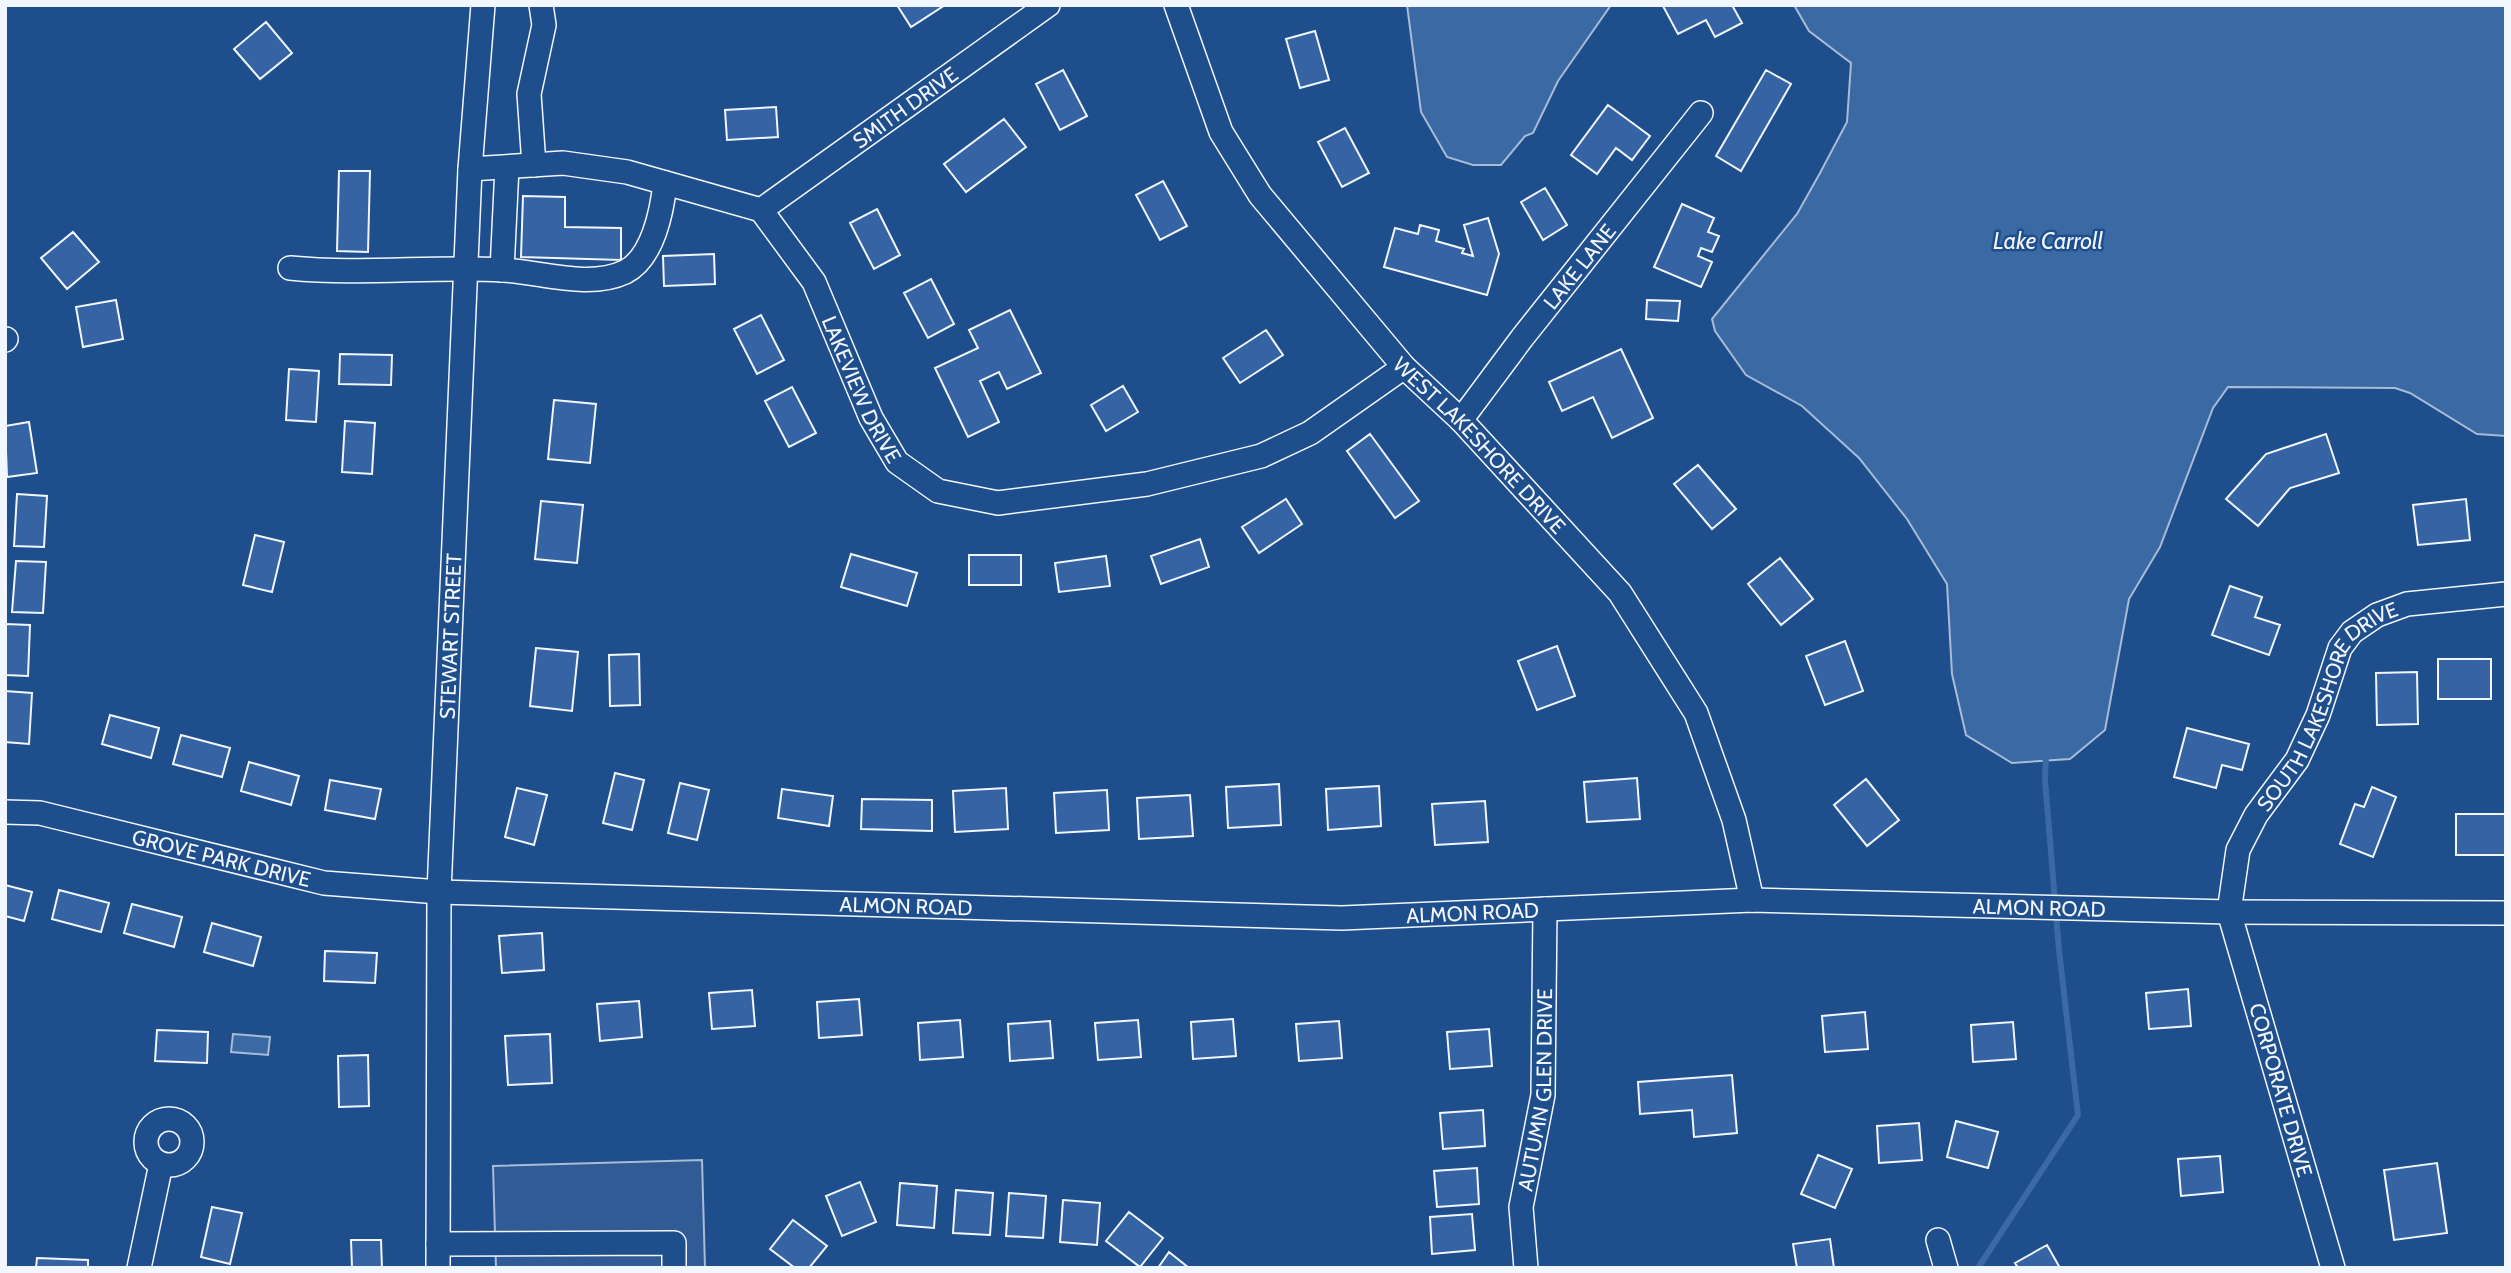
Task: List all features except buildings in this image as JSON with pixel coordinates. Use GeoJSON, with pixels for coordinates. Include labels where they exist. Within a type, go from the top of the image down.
{"type":"FeatureCollection","features":[{"type":"Feature","properties":{"kind":"street","name":"STEWART STREET"},"geometry":{"type":"LineString","coordinates":[[438,1268],[439,892],[470,169],[483,5]]}},
{"type":"Feature","properties":{"kind":"street"},"geometry":{"type":"LineString","coordinates":[[534,165],[529,94],[544,24],[541,5]]}},
{"type":"Feature","properties":{"kind":"street","name":"SMITH DRIVE"},"geometry":{"type":"LineString","coordinates":[[761,211],[1048,5]]}},
{"type":"Feature","properties":{"kind":"street","name":"WEST LAKESHORE DRIVE"},"geometry":{"type":"LineString","coordinates":[[1176,5],[1222,132],[1260,195],[1404,367],[1461,420],[1620,593],[1696,713],[1734,820],[1752,900]]}},
{"type":"Feature","properties":{"kind":"street","name":"LAKE LANE"},"geometry":{"type":"LineString","coordinates":[[1461,420],[1522,338],[1701,113]]}},
{"type":"Feature","properties":{"kind":"street"},"geometry":{"type":"LineString","coordinates":[[470,169],[563,163],[627,172],[761,211]]}},
{"type":"Feature","properties":{"kind":"street"},"geometry":{"type":"LineString","coordinates":[[502,270],[507,167]]}},
{"type":"Feature","properties":{"kind":"street"},"geometry":{"type":"LineString","coordinates":[[290,268],[328,272],[502,270],[572,278],[604,278],[625,272],[639,262],[662,206],[664,183]]}},
{"type":"Feature","properties":{"kind":"street","name":"LAKEVIEW DRIVE"},"geometry":{"type":"LineString","coordinates":[[761,211],[814,282],[871,418],[897,462],[938,491],[998,503],[1147,484],[1261,456],[1310,433],[1404,367]]}},
{"type":"Feature","properties":{"kind":"street","name":"SOUTH LAKESHORE DRIVE"},"geometry":{"type":"LineString","coordinates":[[2229,912],[2238,850],[2244,836],[2297,760],[2318,715],[2340,648],[2352,632],[2377,615],[2407,604],[2506,594]]}},
{"type":"Feature","properties":{"kind":"street","name":"GROVE PARK DRIVE"},"geometry":{"type":"LineString","coordinates":[[5,812],[40,813],[324,883],[439,892]]}},
{"type":"Feature","properties":{"kind":"street","name":"ALMON ROAD"},"geometry":{"type":"LineString","coordinates":[[439,892],[1342,918],[1752,900],[2229,912],[2506,913]]}},
{"type":"Feature","properties":{"kind":"street","name":"AUTUMN GLEN DRIVE"},"geometry":{"type":"LineString","coordinates":[[1526,1268],[1521,1207],[1543,1095],[1545,909]]}},
{"type":"Feature","properties":{"kind":"street","name":"CORPORATE DRIVE"},"geometry":{"type":"LineString","coordinates":[[2229,912],[2333,1268]]}},
{"type":"Feature","properties":{"kind":"street"},"geometry":{"type":"LineString","coordinates":[[139,1268],[161,1164]]}},
{"type":"Feature","properties":{"kind":"street"},"geometry":{"type":"LineString","coordinates":[[1938,1240],[1946,1268]]}},
{"type":"Feature","properties":{"kind":"street"},"geometry":{"type":"LineString","coordinates":[[438,1244],[674,1244],[674,1268]]}},
{"type":"Feature","properties":{"kind":"shaded area"},"geometry":{"type":"Polygon","coordinates":[[[702,1160],[705,1268],[496,1268],[493,1166],[702,1160]]]}},
{"type":"Feature","properties":{"kind":"water"},"geometry":{"type":"Polygon","coordinates":[[[1407,5],[1611,5],[1558,81],[1533,133],[1525,136],[1501,165],[1473,165],[1447,157],[1421,112],[1407,5]]]}},
{"type":"Feature","properties":{"kind":"water","name":"Lake Carroll"},"geometry":{"type":"Polygon","coordinates":[[[1794,5],[2506,5],[2506,436],[2477,434],[2410,393],[2395,388],[2228,387],[2213,408],[2160,547],[2129,599],[2105,730],[2070,759],[2012,763],[1966,735],[1952,674],[1947,584],[1907,519],[1859,458],[1802,406],[1746,375],[1715,331],[1712,319],[1797,214],[1847,122],[1851,63],[1809,31],[1794,5]]]}},
{"type":"Feature","properties":{"kind":"water"},"geometry":{"type":"Polygon","coordinates":[[[233,1034],[270,1037],[268,1055],[231,1052],[233,1034]]]}},
{"type":"Feature","properties":{"kind":"waterway"},"geometry":{"type":"LineString","coordinates":[[1978,1268],[2078,1115],[2059,950],[2045,780],[2046,755]]}}]}
